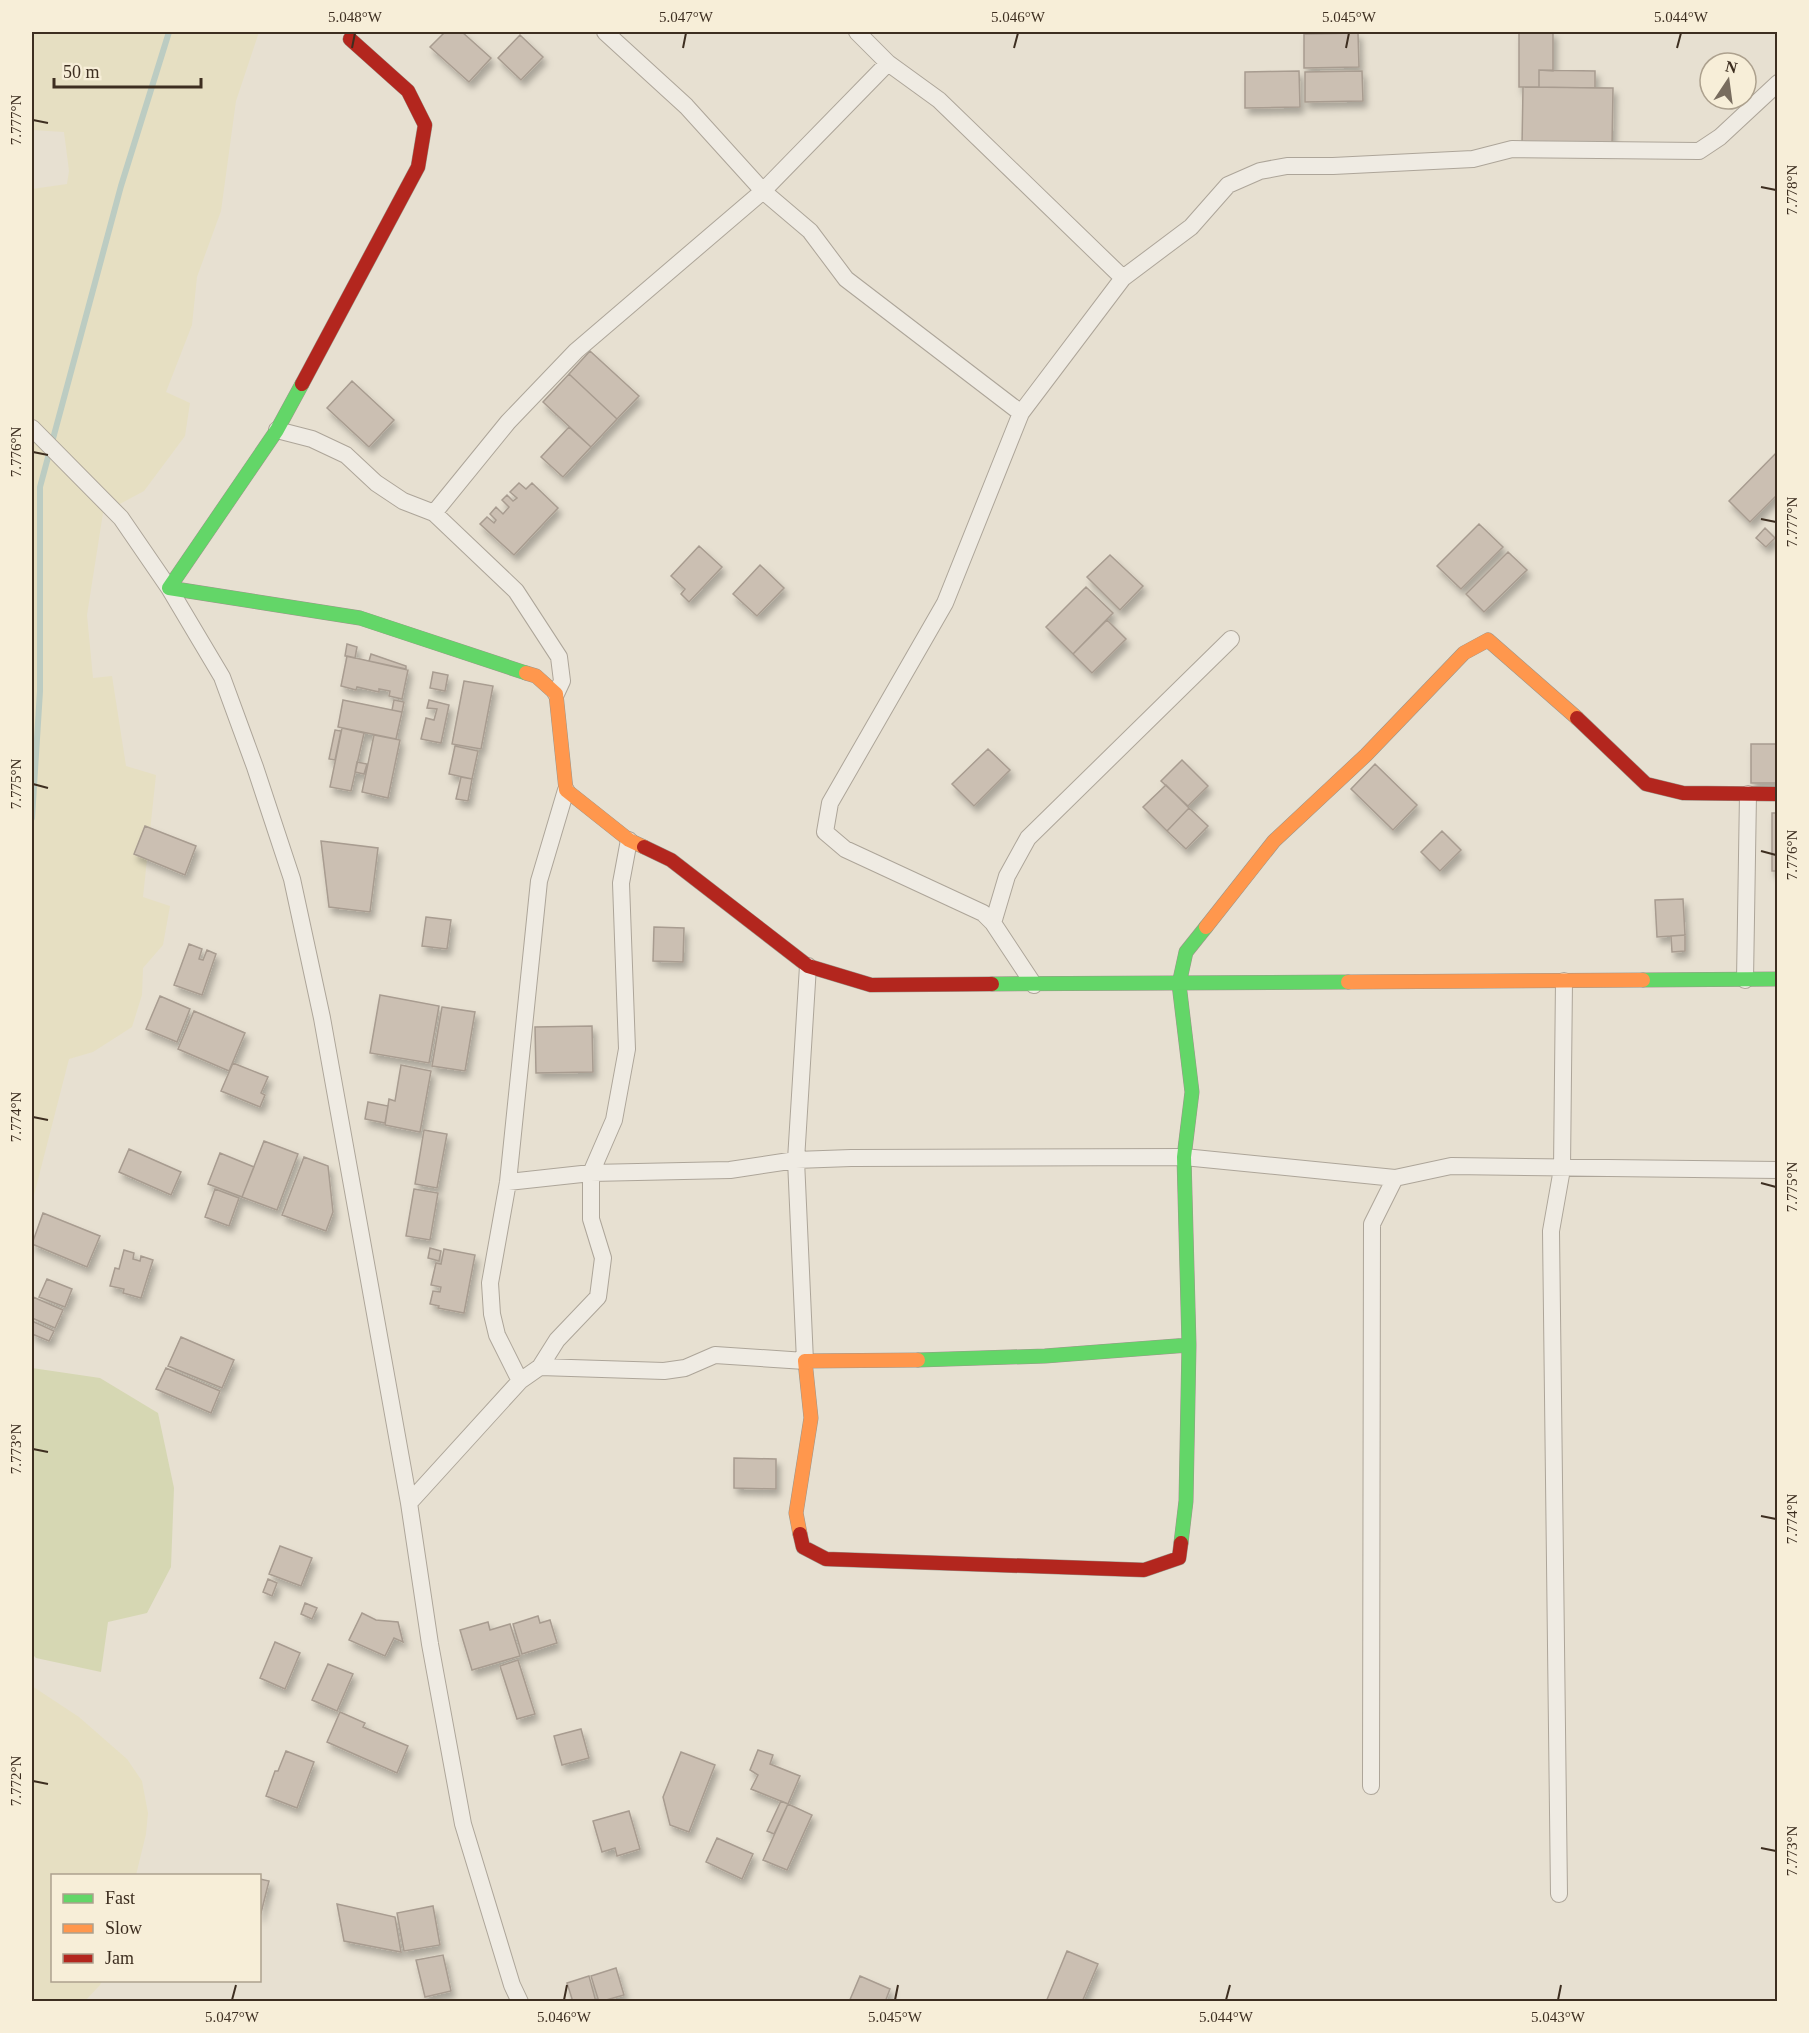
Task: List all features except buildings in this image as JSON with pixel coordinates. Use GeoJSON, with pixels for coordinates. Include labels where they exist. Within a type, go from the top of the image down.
{"type":"FeatureCollection","features":[{"type":"Feature","properties":{"kind":"street"},"geometry":{"type":"LineString","coordinates":[[605,32],[686,106],[763,191],[810,231],[846,279],[1021,413]]}},
{"type":"Feature","properties":{"kind":"street"},"geometry":{"type":"LineString","coordinates":[[857,32],[888,63],[939,100],[1123,278]]}},
{"type":"Feature","properties":{"kind":"street"},"geometry":{"type":"LineString","coordinates":[[169,588],[277,430],[418,167],[425,125],[408,91],[350,39]]}},
{"type":"Feature","properties":{"kind":"street"},"geometry":{"type":"LineString","coordinates":[[434,513],[508,422],[576,351],[763,191],[888,63]]}},
{"type":"Feature","properties":{"kind":"street"},"geometry":{"type":"LineString","coordinates":[[1034,985],[993,922],[983,913],[845,849],[825,832],[830,803],[945,603],[1021,413],[1123,278],[1191,227],[1228,185],[1260,171],[1287,166],[1473,159],[1512,149],[1699,151],[1720,137],[1778,83]]}},
{"type":"Feature","properties":{"kind":"street"},"geometry":{"type":"LineString","coordinates":[[32,428],[121,518],[169,588],[222,677],[255,766],[292,879],[322,1018],[409,1503],[430,1644],[463,1824],[512,1985],[520,2001]]}},
{"type":"Feature","properties":{"kind":"street"},"geometry":{"type":"LineString","coordinates":[[277,430],[312,439],[346,454],[376,483],[403,501],[434,513],[516,591],[559,657],[562,681],[556,694],[566,790],[539,881],[508,1182],[490,1283],[492,1314],[497,1335],[520,1381]]}},
{"type":"Feature","properties":{"kind":"street"},"geometry":{"type":"LineString","coordinates":[[169,588],[360,618],[536,676],[556,694]]}},
{"type":"Feature","properties":{"kind":"street"},"geometry":{"type":"LineString","coordinates":[[993,922],[1006,876],[1028,838],[1231,639]]}},
{"type":"Feature","properties":{"kind":"street"},"geometry":{"type":"LineString","coordinates":[[808,966],[796,1160],[805,1361],[811,1418],[796,1513],[803,1547],[826,1559],[1144,1570],[1179,1558],[1186,1502],[1189,1345],[1184,1157],[1192,1092],[1179,984],[1186,952],[1274,841],[1366,755],[1464,653],[1488,640],[1594,734],[1646,784],[1683,793],[1778,794]]}},
{"type":"Feature","properties":{"kind":"street"},"geometry":{"type":"LineString","coordinates":[[566,790],[629,840],[672,860],[808,966],[871,985],[1778,980]]}},
{"type":"Feature","properties":{"kind":"street"},"geometry":{"type":"LineString","coordinates":[[1745,980],[1748,794]]}},
{"type":"Feature","properties":{"kind":"street"},"geometry":{"type":"LineString","coordinates":[[409,1503],[520,1381],[540,1367],[557,1340],[598,1297],[603,1258],[591,1219],[591,1173],[614,1119],[627,1049],[621,882],[629,840]]}},
{"type":"Feature","properties":{"kind":"street"},"geometry":{"type":"LineString","coordinates":[[1559,1894],[1551,1232],[1562,1169],[1564,981]]}},
{"type":"Feature","properties":{"kind":"street"},"geometry":{"type":"LineString","coordinates":[[508,1182],[591,1173],[730,1170],[796,1160],[851,1158],[1184,1157],[1395,1178],[1451,1166],[1778,1170]]}},
{"type":"Feature","properties":{"kind":"street"},"geometry":{"type":"LineString","coordinates":[[1371,1786],[1371,1224],[1395,1178]]}},
{"type":"Feature","properties":{"kind":"street"},"geometry":{"type":"LineString","coordinates":[[540,1367],[664,1371],[685,1368],[714,1355],[805,1361],[886,1361],[1096,1354],[1189,1345]]}},
{"type":"Feature","properties":{"kind":"shaded area"},"geometry":{"type":"Polygon","coordinates":[[[32,32],[259,32],[236,101],[221,211],[197,277],[192,325],[166,392],[190,403],[185,436],[144,491],[103,513],[87,615],[93,678],[112,676],[126,766],[156,775],[143,897],[170,906],[163,945],[143,968],[142,995],[132,1027],[93,1052],[69,1059],[32,1203],[32,189],[67,184],[69,171],[64,132],[32,130],[32,32]]]}},
{"type":"Feature","properties":{"kind":"shaded area"},"geometry":{"type":"Polygon","coordinates":[[[32,1686],[79,1717],[127,1759],[142,1781],[148,1813],[146,1834],[136,1874],[51,1874],[51,1982],[102,1982],[85,2001],[32,2001],[32,1686]]]}},
{"type":"Feature","properties":{"kind":"green space"},"geometry":{"type":"Polygon","coordinates":[[[32,1368],[100,1378],[158,1413],[174,1488],[171,1567],[147,1613],[108,1622],[101,1672],[36,1658],[32,1654],[32,1368]]]}},
{"type":"Feature","properties":{"kind":"waterway"},"geometry":{"type":"LineString","coordinates":[[32,818],[40,691],[40,487],[121,186],[169,32]]}},
{"type":"Feature","properties":{"kind":"traffic: fast"},"geometry":{"type":"LineString","coordinates":[[302,384],[277,430],[169,588],[360,618],[526,673]]}},
{"type":"Feature","properties":{"kind":"traffic: fast"},"geometry":{"type":"LineString","coordinates":[[1181,1543],[1186,1501],[1189,1345],[1184,1157],[1192,1092],[1179,984],[1186,952],[1206,927]]}},
{"type":"Feature","properties":{"kind":"traffic: fast"},"geometry":{"type":"LineString","coordinates":[[1643,980],[1778,979]]}},
{"type":"Feature","properties":{"kind":"traffic: fast"},"geometry":{"type":"LineString","coordinates":[[992,984],[1348,982]]}},
{"type":"Feature","properties":{"kind":"traffic: fast"},"geometry":{"type":"LineString","coordinates":[[918,1360],[1045,1356],[1189,1345]]}},
{"type":"Feature","properties":{"kind":"traffic: slow"},"geometry":{"type":"LineString","coordinates":[[1206,927],[1274,841],[1366,755],[1464,653],[1488,640],[1577,718]]}},
{"type":"Feature","properties":{"kind":"traffic: slow"},"geometry":{"type":"LineString","coordinates":[[526,673],[536,676],[556,694],[566,790],[629,840],[644,847]]}},
{"type":"Feature","properties":{"kind":"traffic: slow"},"geometry":{"type":"LineString","coordinates":[[1348,982],[1643,980]]}},
{"type":"Feature","properties":{"kind":"traffic: slow"},"geometry":{"type":"LineString","coordinates":[[800,1534],[796,1513],[811,1418],[805,1361],[918,1360]]}},
{"type":"Feature","properties":{"kind":"traffic: jam"},"geometry":{"type":"LineString","coordinates":[[302,384],[418,167],[425,125],[408,91],[350,39]]}},
{"type":"Feature","properties":{"kind":"traffic: jam"},"geometry":{"type":"LineString","coordinates":[[1577,718],[1646,784],[1683,793],[1778,794]]}},
{"type":"Feature","properties":{"kind":"traffic: jam"},"geometry":{"type":"LineString","coordinates":[[644,847],[671,860],[808,966],[871,985],[992,984]]}},
{"type":"Feature","properties":{"kind":"traffic: jam"},"geometry":{"type":"LineString","coordinates":[[800,1534],[803,1547],[826,1559],[1144,1570],[1179,1558],[1181,1543]]}}]}
